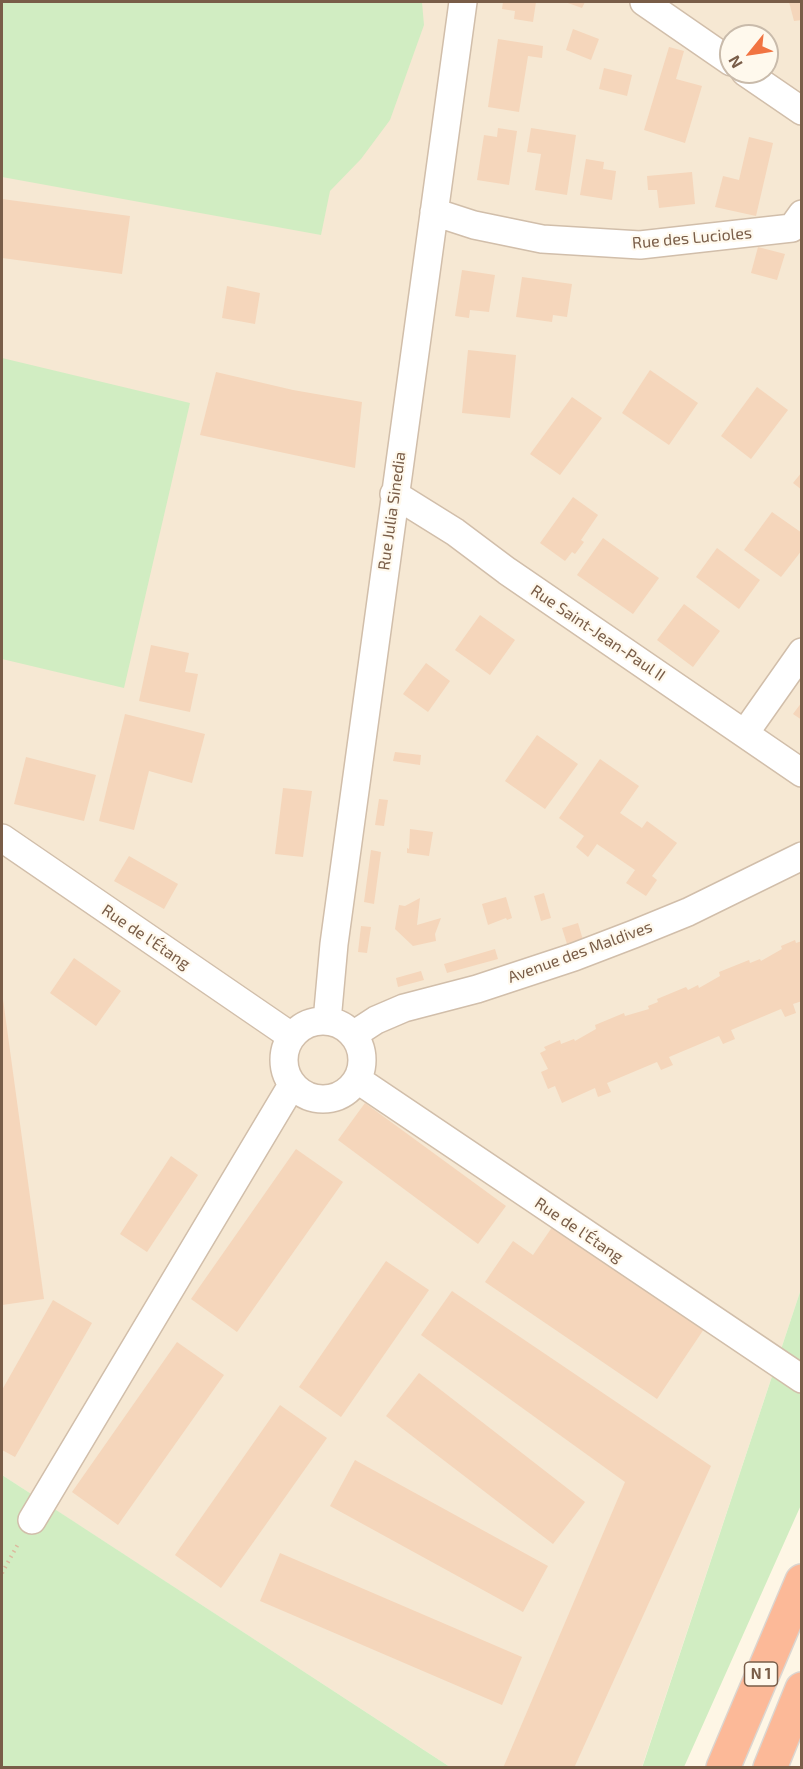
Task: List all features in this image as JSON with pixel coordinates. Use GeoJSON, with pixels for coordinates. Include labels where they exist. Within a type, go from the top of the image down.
{"type":"FeatureCollection","features":[{"type":"Feature","properties":{"kind":"highway","name":"N 1"},"geometry":{"type":"LineString","coordinates":[[723,1767],[801,1581]]}},
{"type":"Feature","properties":{"kind":"highway","name":"N 1"},"geometry":{"type":"LineString","coordinates":[[770,1767],[801,1689]]}},
{"type":"Feature","properties":{"kind":"street","name":"Rue Julia Sinedia"},"geometry":{"type":"LineString","coordinates":[[327,1021],[334,944],[394,494],[463,2]]}},
{"type":"Feature","properties":{"kind":"street"},"geometry":{"type":"LineString","coordinates":[[644,2],[719,54]]}},
{"type":"Feature","properties":{"kind":"street"},"geometry":{"type":"LineString","coordinates":[[762,84],[801,111]]}},
{"type":"Feature","properties":{"kind":"street","name":"Rue des Lucioles"},"geometry":{"type":"LineString","coordinates":[[434,212],[474,225],[542,239],[640,245],[792,228],[801,214]]}},
{"type":"Feature","properties":{"kind":"street","name":"Rue Saint-Jean-Paul II"},"geometry":{"type":"LineString","coordinates":[[394,494],[455,532],[507,571],[801,773]]}},
{"type":"Feature","properties":{"kind":"street"},"geometry":{"type":"LineString","coordinates":[[745,733],[801,652]]}},
{"type":"Feature","properties":{"kind":"street","name":"Rue de l'Étang"},"geometry":{"type":"LineString","coordinates":[[2,838],[291,1036]]}},
{"type":"Feature","properties":{"kind":"street","name":"Avenue des Maldives"},"geometry":{"type":"LineString","coordinates":[[353,1035],[376,1020],[404,1008],[477,989],[574,957],[634,934],[688,912],[801,856]]}},
{"type":"Feature","properties":{"kind":"street"},"geometry":{"type":"LineString","coordinates":[[327,1021],[341,1025],[353,1035],[361,1047],[363,1063],[358,1080],[348,1092],[335,1098],[321,1100],[306,1096],[292,1084],[285,1070],[284,1052],[291,1036],[301,1027],[312,1022],[327,1021]]}},
{"type":"Feature","properties":{"kind":"street","name":"Rue de l'Étang"},"geometry":{"type":"LineString","coordinates":[[358,1080],[801,1379]]}},
{"type":"Feature","properties":{"kind":"street"},"geometry":{"type":"LineString","coordinates":[[32,1520],[292,1084]]}},
{"type":"Feature","properties":{"kind":"shaded area"},"geometry":{"type":"Polygon","coordinates":[[[2,2],[801,2],[801,1289],[642,1767],[450,1767],[2,1475],[2,2]]]}},
{"type":"Feature","properties":{"kind":"green space"},"geometry":{"type":"Polygon","coordinates":[[[2,2],[422,2],[424,25],[390,120],[361,159],[330,191],[321,235],[2,177],[2,2]]]}},
{"type":"Feature","properties":{"kind":"green space"},"geometry":{"type":"Polygon","coordinates":[[[2,358],[190,403],[124,688],[2,659],[2,358]]]}},
{"type":"Feature","properties":{"kind":"green space"},"geometry":{"type":"Polygon","coordinates":[[[801,1289],[801,1505],[684,1767],[642,1768],[801,1289]]]}},
{"type":"Feature","properties":{"kind":"green space"},"geometry":{"type":"Polygon","coordinates":[[[2,1475],[70,1519],[450,1767],[2,1767],[2,1475]]]}},
{"type":"Feature","properties":{"kind":"building"},"geometry":{"type":"Polygon","coordinates":[[[503,2],[536,2],[533,22],[514,19],[515,11],[502,9],[503,2]]]}},
{"type":"Feature","properties":{"kind":"building"},"geometry":{"type":"Polygon","coordinates":[[[565,2],[585,2],[582,8],[565,2]]]}},
{"type":"Feature","properties":{"kind":"building"},"geometry":{"type":"Polygon","coordinates":[[[789,2],[802,2],[802,20],[794,21],[789,2]]]}},
{"type":"Feature","properties":{"kind":"building"},"geometry":{"type":"Polygon","coordinates":[[[573,29],[599,39],[591,60],[566,50],[573,29]]]}},
{"type":"Feature","properties":{"kind":"building"},"geometry":{"type":"Polygon","coordinates":[[[498,39],[543,46],[542,58],[528,56],[519,112],[488,107],[498,39]]]}},
{"type":"Feature","properties":{"kind":"building"},"geometry":{"type":"Polygon","coordinates":[[[669,47],[684,51],[676,79],[702,86],[685,143],[644,130],[669,47]]]}},
{"type":"Feature","properties":{"kind":"building"},"geometry":{"type":"Polygon","coordinates":[[[604,68],[632,75],[627,96],[599,89],[604,68]]]}},
{"type":"Feature","properties":{"kind":"building"},"geometry":{"type":"Polygon","coordinates":[[[498,128],[517,131],[509,185],[477,180],[484,135],[497,137],[498,128]]]}},
{"type":"Feature","properties":{"kind":"building"},"geometry":{"type":"Polygon","coordinates":[[[531,128],[576,135],[567,195],[535,190],[541,154],[527,152],[531,128]]]}},
{"type":"Feature","properties":{"kind":"building"},"geometry":{"type":"Polygon","coordinates":[[[749,137],[773,143],[756,216],[715,207],[723,176],[739,180],[749,137]]]}},
{"type":"Feature","properties":{"kind":"building"},"geometry":{"type":"Polygon","coordinates":[[[586,159],[604,162],[603,169],[616,171],[612,200],[580,195],[586,159]]]}},
{"type":"Feature","properties":{"kind":"building"},"geometry":{"type":"Polygon","coordinates":[[[692,172],[695,204],[659,208],[657,190],[648,190],[647,176],[692,172]]]}},
{"type":"Feature","properties":{"kind":"building"},"geometry":{"type":"Polygon","coordinates":[[[2,199],[130,216],[122,274],[2,258],[2,199]]]}},
{"type":"Feature","properties":{"kind":"building"},"geometry":{"type":"Polygon","coordinates":[[[758,247],[785,254],[777,280],[751,273],[758,247]]]}},
{"type":"Feature","properties":{"kind":"building"},"geometry":{"type":"Polygon","coordinates":[[[462,270],[495,275],[489,312],[470,310],[469,318],[455,316],[462,270]]]}},
{"type":"Feature","properties":{"kind":"building"},"geometry":{"type":"Polygon","coordinates":[[[522,277],[572,284],[567,317],[553,315],[552,322],[516,317],[522,277]]]}},
{"type":"Feature","properties":{"kind":"building"},"geometry":{"type":"Polygon","coordinates":[[[227,286],[260,293],[255,324],[222,318],[227,286]]]}},
{"type":"Feature","properties":{"kind":"building"},"geometry":{"type":"Polygon","coordinates":[[[468,350],[516,355],[510,418],[462,413],[468,350]]]}},
{"type":"Feature","properties":{"kind":"building"},"geometry":{"type":"Polygon","coordinates":[[[650,370],[698,403],[669,445],[622,413],[650,370]]]}},
{"type":"Feature","properties":{"kind":"building"},"geometry":{"type":"Polygon","coordinates":[[[216,372],[293,390],[362,402],[355,468],[200,435],[216,372]]]}},
{"type":"Feature","properties":{"kind":"building"},"geometry":{"type":"Polygon","coordinates":[[[757,387],[788,410],[751,459],[721,436],[757,387]]]}},
{"type":"Feature","properties":{"kind":"building"},"geometry":{"type":"Polygon","coordinates":[[[572,397],[602,418],[560,475],[530,454],[572,397]]]}},
{"type":"Feature","properties":{"kind":"building"},"geometry":{"type":"Polygon","coordinates":[[[802,472],[802,490],[793,483],[802,472]]]}},
{"type":"Feature","properties":{"kind":"building"},"geometry":{"type":"Polygon","coordinates":[[[573,497],[598,515],[581,540],[584,542],[575,554],[572,552],[565,561],[540,543],[573,497]]]}},
{"type":"Feature","properties":{"kind":"building"},"geometry":{"type":"Polygon","coordinates":[[[772,512],[802,533],[802,550],[781,577],[744,550],[772,512]]]}},
{"type":"Feature","properties":{"kind":"building"},"geometry":{"type":"Polygon","coordinates":[[[603,538],[659,578],[633,614],[577,575],[603,538]]]}},
{"type":"Feature","properties":{"kind":"building"},"geometry":{"type":"Polygon","coordinates":[[[717,548],[760,580],[739,609],[696,577],[717,548]]]}},
{"type":"Feature","properties":{"kind":"building"},"geometry":{"type":"Polygon","coordinates":[[[684,604],[720,631],[693,667],[657,640],[684,604]]]}},
{"type":"Feature","properties":{"kind":"building"},"geometry":{"type":"Polygon","coordinates":[[[480,615],[515,640],[490,675],[455,650],[480,615]]]}},
{"type":"Feature","properties":{"kind":"building"},"geometry":{"type":"Polygon","coordinates":[[[151,645],[189,653],[185,672],[198,674],[190,712],[139,701],[151,645]]]}},
{"type":"Feature","properties":{"kind":"building"},"geometry":{"type":"Polygon","coordinates":[[[426,663],[450,681],[428,712],[403,694],[426,663]]]}},
{"type":"Feature","properties":{"kind":"building"},"geometry":{"type":"Polygon","coordinates":[[[802,702],[802,720],[793,714],[802,702]]]}},
{"type":"Feature","properties":{"kind":"building"},"geometry":{"type":"Polygon","coordinates":[[[125,714],[205,734],[192,783],[149,771],[134,830],[99,821],[125,714]]]}},
{"type":"Feature","properties":{"kind":"building"},"geometry":{"type":"Polygon","coordinates":[[[537,735],[578,764],[545,809],[505,781],[537,735]]]}},
{"type":"Feature","properties":{"kind":"building"},"geometry":{"type":"Polygon","coordinates":[[[395,752],[421,755],[420,765],[393,761],[395,752]]]}},
{"type":"Feature","properties":{"kind":"building"},"geometry":{"type":"Polygon","coordinates":[[[26,757],[96,775],[84,821],[14,804],[26,757]]]}},
{"type":"Feature","properties":{"kind":"building"},"geometry":{"type":"Polygon","coordinates":[[[600,759],[639,786],[620,813],[642,828],[647,821],[677,843],[652,876],[657,880],[646,896],[626,883],[635,870],[597,844],[588,857],[576,847],[584,836],[559,818],[600,759]]]}},
{"type":"Feature","properties":{"kind":"building"},"geometry":{"type":"Polygon","coordinates":[[[283,788],[312,791],[303,857],[275,854],[283,788]]]}},
{"type":"Feature","properties":{"kind":"building"},"geometry":{"type":"Polygon","coordinates":[[[379,799],[388,800],[384,826],[375,825],[379,799]]]}},
{"type":"Feature","properties":{"kind":"building"},"geometry":{"type":"Polygon","coordinates":[[[410,829],[433,832],[429,856],[407,853],[410,829]]]}},
{"type":"Feature","properties":{"kind":"building"},"geometry":{"type":"Polygon","coordinates":[[[371,850],[381,852],[374,904],[364,902],[371,850]]]}},
{"type":"Feature","properties":{"kind":"building"},"geometry":{"type":"Polygon","coordinates":[[[129,856],[178,884],[164,909],[114,881],[129,856]]]}},
{"type":"Feature","properties":{"kind":"building"},"geometry":{"type":"Polygon","coordinates":[[[544,893],[551,918],[541,921],[534,896],[544,893]]]}},
{"type":"Feature","properties":{"kind":"building"},"geometry":{"type":"Polygon","coordinates":[[[506,897],[512,918],[488,925],[482,904],[506,897]]]}},
{"type":"Feature","properties":{"kind":"building"},"geometry":{"type":"Polygon","coordinates":[[[420,898],[417,925],[441,918],[435,934],[436,941],[413,946],[395,929],[399,905],[405,906],[420,898]]]}},
{"type":"Feature","properties":{"kind":"building"},"geometry":{"type":"Polygon","coordinates":[[[578,923],[583,940],[567,944],[562,928],[578,923]]]}},
{"type":"Feature","properties":{"kind":"building"},"geometry":{"type":"Polygon","coordinates":[[[361,926],[371,927],[367,953],[358,952],[361,926]]]}},
{"type":"Feature","properties":{"kind":"building"},"geometry":{"type":"Polygon","coordinates":[[[795,940],[796,943],[802,941],[802,1001],[793,1004],[796,1013],[785,1017],[781,1009],[731,1030],[735,1039],[723,1044],[719,1036],[669,1057],[673,1065],[661,1070],[657,1062],[607,1083],[611,1092],[598,1097],[595,1088],[562,1103],[555,1086],[548,1089],[541,1072],[548,1069],[540,1053],[546,1050],[544,1047],[560,1040],[561,1044],[574,1039],[575,1041],[596,1029],[595,1025],[624,1013],[625,1016],[649,1009],[648,1006],[658,1002],[657,999],[686,987],[688,990],[698,985],[699,988],[720,976],[719,972],[749,960],[750,963],[760,959],[761,961],[782,949],[781,946],[795,940]]]}},
{"type":"Feature","properties":{"kind":"building"},"geometry":{"type":"Polygon","coordinates":[[[495,949],[498,959],[447,973],[444,964],[495,949]]]}},
{"type":"Feature","properties":{"kind":"building"},"geometry":{"type":"Polygon","coordinates":[[[74,958],[121,991],[96,1026],[50,993],[74,958]]]}},
{"type":"Feature","properties":{"kind":"building"},"geometry":{"type":"Polygon","coordinates":[[[421,971],[424,980],[398,987],[396,978],[421,971]]]}},
{"type":"Feature","properties":{"kind":"building"},"geometry":{"type":"Polygon","coordinates":[[[2,992],[44,1299],[2,1305],[2,992]]]}},
{"type":"Feature","properties":{"kind":"building"},"geometry":{"type":"Polygon","coordinates":[[[365,1103],[506,1206],[478,1244],[338,1140],[365,1103]]]}},
{"type":"Feature","properties":{"kind":"building"},"geometry":{"type":"Polygon","coordinates":[[[296,1149],[343,1182],[237,1332],[191,1299],[296,1149]]]}},
{"type":"Feature","properties":{"kind":"building"},"geometry":{"type":"Polygon","coordinates":[[[171,1156],[198,1175],[147,1252],[120,1234],[171,1156]]]}},
{"type":"Feature","properties":{"kind":"building"},"geometry":{"type":"Polygon","coordinates":[[[555,1223],[706,1326],[657,1399],[485,1282],[513,1241],[533,1255],[555,1223]]]}},
{"type":"Feature","properties":{"kind":"building"},"geometry":{"type":"Polygon","coordinates":[[[386,1261],[429,1290],[341,1417],[299,1387],[386,1261]]]}},
{"type":"Feature","properties":{"kind":"building"},"geometry":{"type":"Polygon","coordinates":[[[452,1291],[711,1466],[574,1768],[503,1768],[625,1482],[421,1335],[452,1291]]]}},
{"type":"Feature","properties":{"kind":"building"},"geometry":{"type":"Polygon","coordinates":[[[53,1300],[92,1323],[15,1457],[2,1450],[2,1390],[53,1300]]]}},
{"type":"Feature","properties":{"kind":"building"},"geometry":{"type":"Polygon","coordinates":[[[177,1342],[224,1375],[118,1525],[72,1492],[177,1342]]]}},
{"type":"Feature","properties":{"kind":"building"},"geometry":{"type":"Polygon","coordinates":[[[419,1373],[585,1502],[553,1544],[386,1416],[419,1373]]]}},
{"type":"Feature","properties":{"kind":"building"},"geometry":{"type":"Polygon","coordinates":[[[280,1405],[327,1438],[221,1588],[175,1555],[280,1405]]]}},
{"type":"Feature","properties":{"kind":"building"},"geometry":{"type":"Polygon","coordinates":[[[355,1460],[548,1566],[523,1612],[330,1506],[355,1460]]]}},
{"type":"Feature","properties":{"kind":"building"},"geometry":{"type":"Polygon","coordinates":[[[280,1553],[522,1657],[502,1705],[260,1601],[280,1553]]]}}]}
